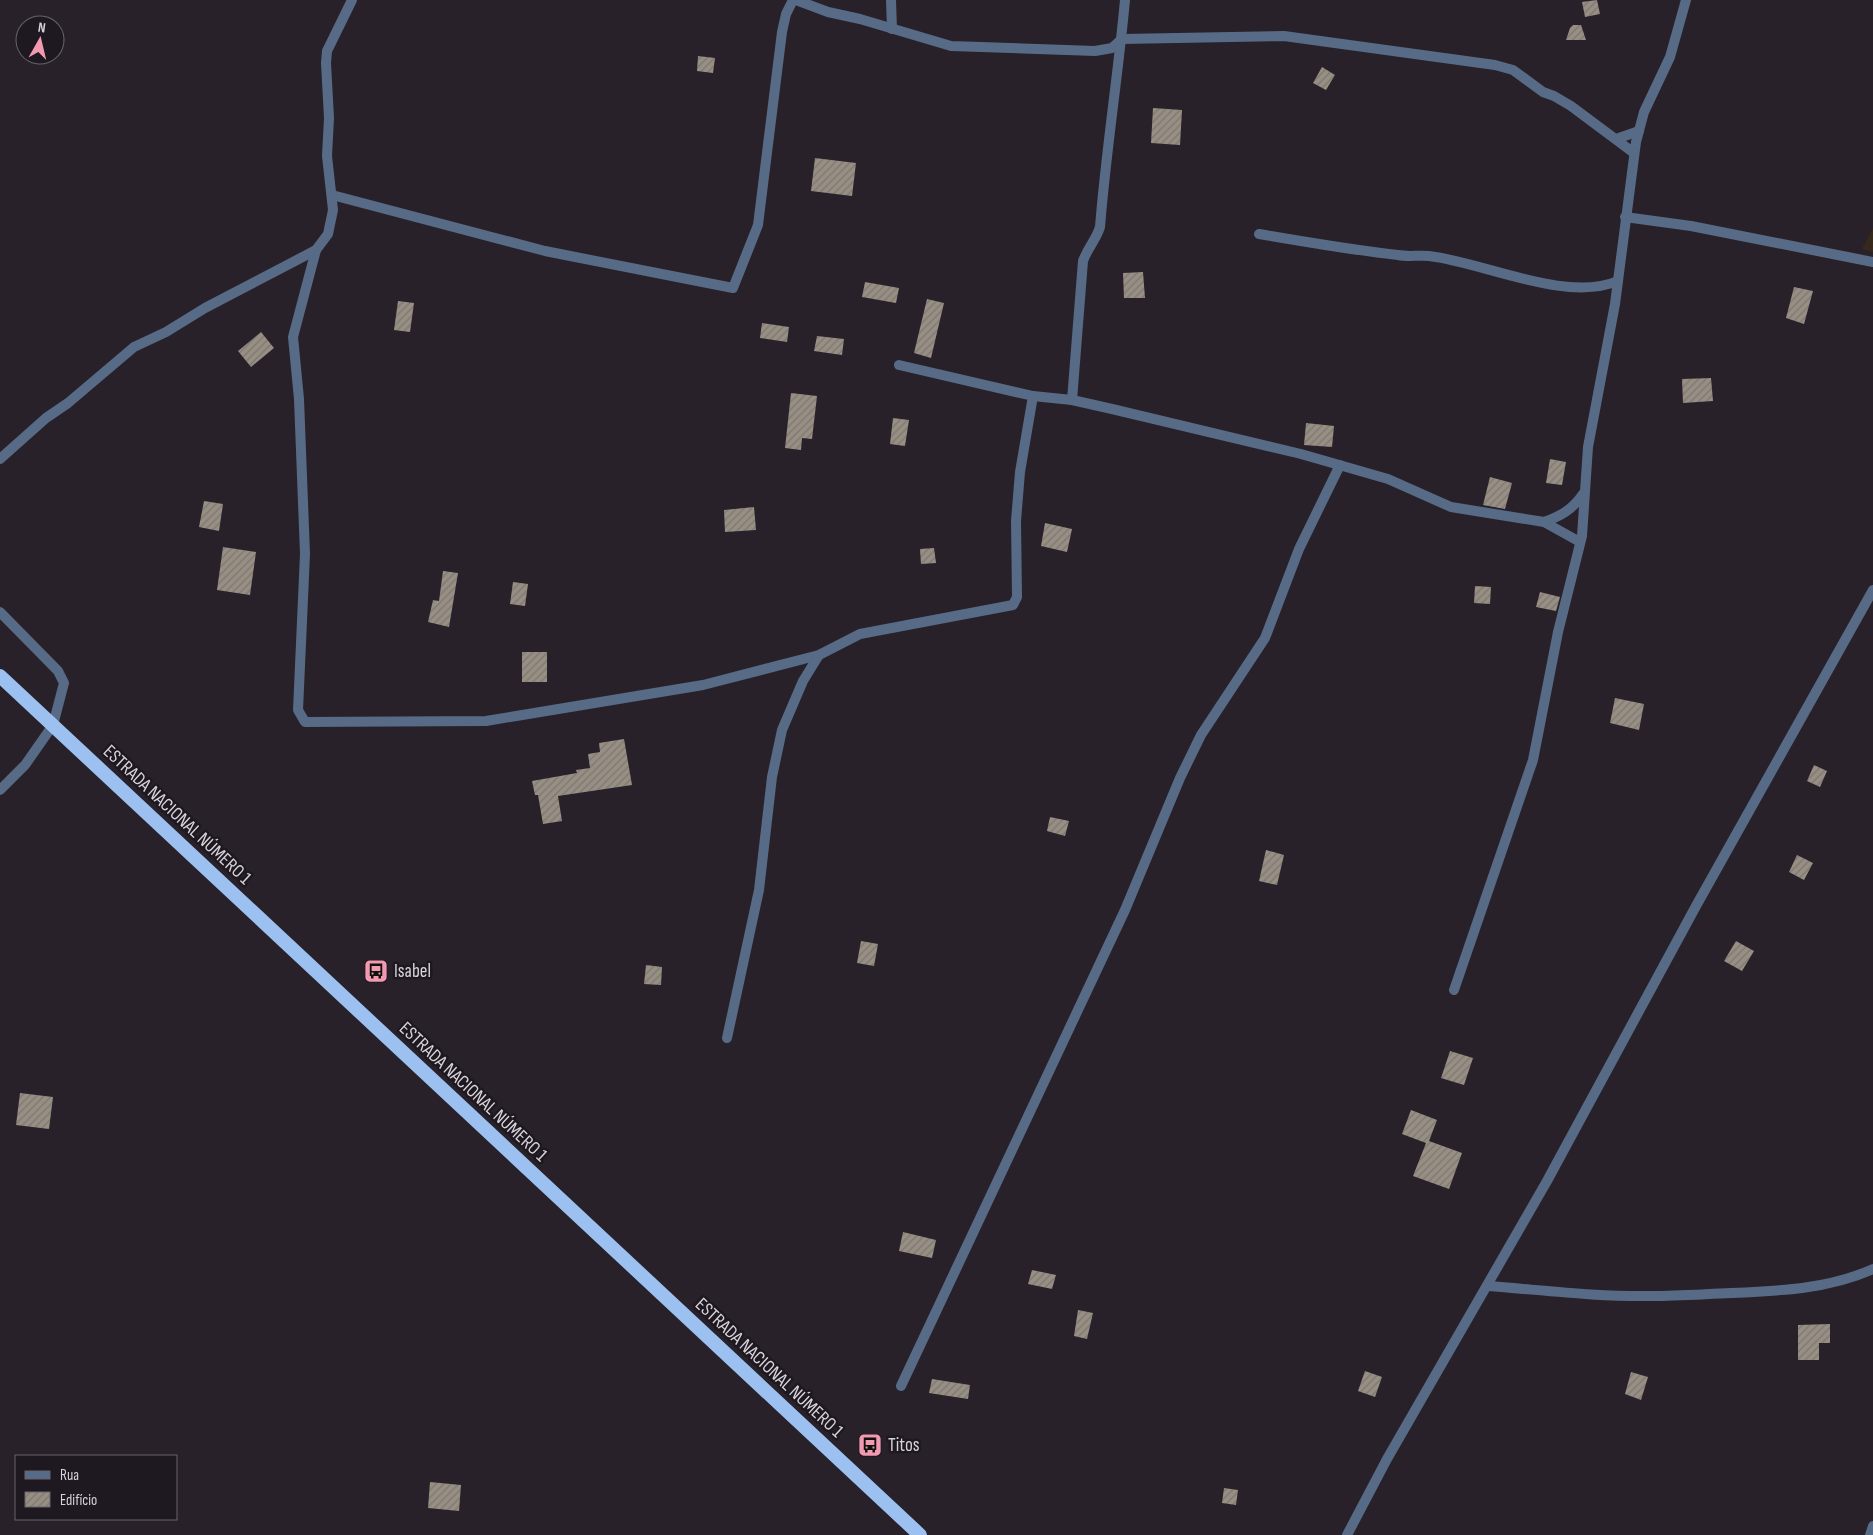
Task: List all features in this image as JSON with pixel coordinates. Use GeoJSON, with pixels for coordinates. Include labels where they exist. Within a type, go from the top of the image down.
{"type":"FeatureCollection","features":[{"type":"Feature","properties":{"kind":"highway","name":"ESTRADA NACIONAL NÚMERO 1"},"geometry":{"type":"LineString","coordinates":[[0,676],[920,1535]]}},
{"type":"Feature","properties":{"kind":"street"},"geometry":{"type":"LineString","coordinates":[[352,0],[332,36],[326,63],[329,118],[327,156],[332,195],[332,223],[328,234],[316,250],[293,337],[299,399],[305,554],[298,710],[305,722],[486,721],[703,685],[819,655],[860,634],[1013,605],[1017,597],[1016,521],[1020,472],[1034,396]]}},
{"type":"Feature","properties":{"kind":"street"},"geometry":{"type":"LineString","coordinates":[[332,195],[546,251],[733,288],[758,225],[782,32],[786,14],[795,0],[828,12],[860,19],[951,46],[1009,50],[1095,51],[1112,48],[1122,39],[1284,36],[1495,65],[1513,70],[1543,92],[1571,106],[1634,153]]}},
{"type":"Feature","properties":{"kind":"street"},"geometry":{"type":"LineString","coordinates":[[891,0],[892,29]]}},
{"type":"Feature","properties":{"kind":"street"},"geometry":{"type":"LineString","coordinates":[[1072,400],[1083,261],[1087,249],[1098,235],[1100,228],[1106,148],[1122,39],[1125,0]]}},
{"type":"Feature","properties":{"kind":"street"},"geometry":{"type":"LineString","coordinates":[[1454,990],[1533,760],[1558,632],[1580,542],[1588,447],[1618,281],[1634,153],[1639,131],[1654,88],[1670,57],[1686,0]]}},
{"type":"Feature","properties":{"kind":"street"},"geometry":{"type":"LineString","coordinates":[[1616,138],[1639,131]]}},
{"type":"Feature","properties":{"kind":"street"},"geometry":{"type":"LineString","coordinates":[[1625,218],[1691,226],[1873,262]]}},
{"type":"Feature","properties":{"kind":"street"},"geometry":{"type":"LineString","coordinates":[[1259,234],[1345,249],[1374,251],[1399,256],[1428,256],[1524,279],[1576,287],[1609,284],[1618,281]]}},
{"type":"Feature","properties":{"kind":"street"},"geometry":{"type":"LineString","coordinates":[[0,459],[46,418],[91,384],[134,347],[166,332],[206,308],[316,250]]}},
{"type":"Feature","properties":{"kind":"street"},"geometry":{"type":"LineString","coordinates":[[899,365],[1034,396],[1072,400],[1270,446],[1388,479],[1451,507],[1544,522],[1580,542]]}},
{"type":"Feature","properties":{"kind":"street"},"geometry":{"type":"LineString","coordinates":[[901,1386],[1121,919],[1192,752],[1201,735],[1265,638],[1299,549],[1340,465]]}},
{"type":"Feature","properties":{"kind":"street"},"geometry":{"type":"LineString","coordinates":[[1544,522],[1558,517],[1571,509],[1584,492]]}},
{"type":"Feature","properties":{"kind":"street"},"geometry":{"type":"LineString","coordinates":[[1347,1535],[1387,1459],[1488,1286],[1696,906],[1873,590]]}},
{"type":"Feature","properties":{"kind":"street"},"geometry":{"type":"LineString","coordinates":[[0,612],[58,671],[64,683],[53,725],[26,765],[0,790]]}},
{"type":"Feature","properties":{"kind":"street"},"geometry":{"type":"LineString","coordinates":[[727,1038],[759,890],[772,777],[782,730],[803,681],[819,655]]}},
{"type":"Feature","properties":{"kind":"street"},"geometry":{"type":"LineString","coordinates":[[1488,1286],[1650,1296],[1815,1286],[1858,1276],[1873,1269]]}},
{"type":"Feature","properties":{"kind":"street"},"geometry":{"type":"LineString","coordinates":[[1870,1535],[1873,1526]]}},
{"type":"Feature","properties":{"kind":"shaded area"},"geometry":{"type":"Polygon","coordinates":[[[1873,228],[1873,252],[1862,249],[1873,228]]]}},
{"type":"Feature","properties":{"kind":"building"},"geometry":{"type":"Polygon","coordinates":[[[1597,0],[1600,14],[1585,17],[1582,2],[1597,0]]]}},
{"type":"Feature","properties":{"kind":"building"},"geometry":{"type":"Polygon","coordinates":[[[1573,25],[1581,25],[1586,40],[1566,40],[1573,25]]]}},
{"type":"Feature","properties":{"kind":"building"},"geometry":{"type":"Polygon","coordinates":[[[698,56],[715,58],[713,73],[697,71],[698,56]]]}},
{"type":"Feature","properties":{"kind":"building"},"geometry":{"type":"Polygon","coordinates":[[[1322,67],[1335,75],[1326,90],[1313,83],[1322,67]]]}},
{"type":"Feature","properties":{"kind":"building"},"geometry":{"type":"Polygon","coordinates":[[[1153,108],[1182,110],[1180,145],[1151,143],[1153,108]]]}},
{"type":"Feature","properties":{"kind":"building"},"geometry":{"type":"Polygon","coordinates":[[[815,158],[856,163],[852,196],[811,191],[815,158]]]}},
{"type":"Feature","properties":{"kind":"building"},"geometry":{"type":"Polygon","coordinates":[[[1143,272],[1145,298],[1124,298],[1123,273],[1143,272]]]}},
{"type":"Feature","properties":{"kind":"building"},"geometry":{"type":"Polygon","coordinates":[[[865,282],[899,288],[896,303],[862,297],[865,282]]]}},
{"type":"Feature","properties":{"kind":"building"},"geometry":{"type":"Polygon","coordinates":[[[1794,287],[1813,291],[1804,324],[1786,318],[1794,287]]]}},
{"type":"Feature","properties":{"kind":"building"},"geometry":{"type":"Polygon","coordinates":[[[927,299],[944,303],[931,358],[914,353],[927,299]]]}},
{"type":"Feature","properties":{"kind":"building"},"geometry":{"type":"Polygon","coordinates":[[[398,301],[414,303],[410,332],[394,330],[398,301]]]}},
{"type":"Feature","properties":{"kind":"building"},"geometry":{"type":"Polygon","coordinates":[[[762,323],[789,327],[787,342],[760,338],[762,323]]]}},
{"type":"Feature","properties":{"kind":"building"},"geometry":{"type":"Polygon","coordinates":[[[261,332],[274,348],[251,367],[238,351],[261,332]]]}},
{"type":"Feature","properties":{"kind":"building"},"geometry":{"type":"Polygon","coordinates":[[[817,336],[844,339],[842,355],[814,351],[817,336]]]}},
{"type":"Feature","properties":{"kind":"building"},"geometry":{"type":"Polygon","coordinates":[[[1711,378],[1713,401],[1683,403],[1682,379],[1711,378]]]}},
{"type":"Feature","properties":{"kind":"building"},"geometry":{"type":"Polygon","coordinates":[[[791,393],[817,396],[812,439],[802,438],[801,450],[785,448],[791,393]]]}},
{"type":"Feature","properties":{"kind":"building"},"geometry":{"type":"Polygon","coordinates":[[[893,418],[909,420],[905,446],[890,444],[893,418]]]}},
{"type":"Feature","properties":{"kind":"building"},"geometry":{"type":"Polygon","coordinates":[[[1306,423],[1334,426],[1332,447],[1304,445],[1306,423]]]}},
{"type":"Feature","properties":{"kind":"building"},"geometry":{"type":"Polygon","coordinates":[[[1550,459],[1566,462],[1562,485],[1546,483],[1550,459]]]}},
{"type":"Feature","properties":{"kind":"building"},"geometry":{"type":"Polygon","coordinates":[[[1490,477],[1512,483],[1505,509],[1483,505],[1490,477]]]}},
{"type":"Feature","properties":{"kind":"building"},"geometry":{"type":"Polygon","coordinates":[[[204,501],[223,504],[219,531],[199,527],[204,501]]]}},
{"type":"Feature","properties":{"kind":"building"},"geometry":{"type":"Polygon","coordinates":[[[754,507],[756,530],[725,532],[724,510],[754,507]]]}},
{"type":"Feature","properties":{"kind":"building"},"geometry":{"type":"Polygon","coordinates":[[[1045,523],[1072,529],[1067,552],[1041,546],[1045,523]]]}},
{"type":"Feature","properties":{"kind":"building"},"geometry":{"type":"Polygon","coordinates":[[[223,547],[256,552],[250,595],[217,590],[223,547]]]}},
{"type":"Feature","properties":{"kind":"building"},"geometry":{"type":"Polygon","coordinates":[[[934,548],[936,563],[921,564],[920,549],[934,548]]]}},
{"type":"Feature","properties":{"kind":"building"},"geometry":{"type":"Polygon","coordinates":[[[443,571],[458,573],[449,627],[428,622],[433,600],[439,601],[443,571]]]}},
{"type":"Feature","properties":{"kind":"building"},"geometry":{"type":"Polygon","coordinates":[[[513,582],[528,584],[525,606],[510,604],[513,582]]]}},
{"type":"Feature","properties":{"kind":"building"},"geometry":{"type":"Polygon","coordinates":[[[1475,586],[1491,587],[1490,604],[1474,603],[1475,586]]]}},
{"type":"Feature","properties":{"kind":"building"},"geometry":{"type":"Polygon","coordinates":[[[1540,592],[1560,597],[1556,611],[1536,607],[1540,592]]]}},
{"type":"Feature","properties":{"kind":"building"},"geometry":{"type":"Polygon","coordinates":[[[522,652],[547,652],[547,682],[522,682],[522,652]]]}},
{"type":"Feature","properties":{"kind":"building"},"geometry":{"type":"Polygon","coordinates":[[[1615,698],[1644,704],[1639,730],[1610,723],[1615,698]]]}},
{"type":"Feature","properties":{"kind":"building"},"geometry":{"type":"Polygon","coordinates":[[[624,739],[632,785],[558,796],[562,821],[543,824],[538,795],[535,795],[532,781],[577,773],[576,770],[590,768],[588,754],[600,752],[599,743],[624,739]]]}},
{"type":"Feature","properties":{"kind":"building"},"geometry":{"type":"Polygon","coordinates":[[[1814,765],[1827,771],[1820,787],[1807,781],[1814,765]]]}},
{"type":"Feature","properties":{"kind":"building"},"geometry":{"type":"Polygon","coordinates":[[[1050,817],[1069,821],[1065,836],[1047,831],[1050,817]]]}},
{"type":"Feature","properties":{"kind":"building"},"geometry":{"type":"Polygon","coordinates":[[[1266,850],[1284,855],[1277,885],[1259,881],[1266,850]]]}},
{"type":"Feature","properties":{"kind":"building"},"geometry":{"type":"Polygon","coordinates":[[[1797,855],[1813,863],[1804,880],[1789,872],[1797,855]]]}},
{"type":"Feature","properties":{"kind":"building"},"geometry":{"type":"Polygon","coordinates":[[[861,941],[878,944],[874,966],[857,963],[861,941]]]}},
{"type":"Feature","properties":{"kind":"building"},"geometry":{"type":"Polygon","coordinates":[[[1736,941],[1754,951],[1742,971],[1724,961],[1736,941]]]}},
{"type":"Feature","properties":{"kind":"building"},"geometry":{"type":"Polygon","coordinates":[[[646,965],[662,967],[661,985],[644,984],[646,965]]]}},
{"type":"Feature","properties":{"kind":"building"},"geometry":{"type":"Polygon","coordinates":[[[1450,1051],[1473,1058],[1464,1085],[1441,1078],[1450,1051]]]}},
{"type":"Feature","properties":{"kind":"building"},"geometry":{"type":"Polygon","coordinates":[[[20,1093],[53,1097],[49,1129],[16,1125],[20,1093]]]}},
{"type":"Feature","properties":{"kind":"building"},"geometry":{"type":"Polygon","coordinates":[[[1411,1110],[1437,1120],[1429,1141],[1462,1153],[1449,1189],[1413,1176],[1426,1143],[1402,1134],[1411,1110]]]}},
{"type":"Feature","properties":{"kind":"building"},"geometry":{"type":"Polygon","coordinates":[[[903,1232],[936,1240],[932,1258],[899,1251],[903,1232]]]}},
{"type":"Feature","properties":{"kind":"building"},"geometry":{"type":"Polygon","coordinates":[[[1032,1270],[1056,1275],[1052,1289],[1028,1284],[1032,1270]]]}},
{"type":"Feature","properties":{"kind":"building"},"geometry":{"type":"Polygon","coordinates":[[[1078,1310],[1093,1313],[1087,1339],[1074,1336],[1078,1310]]]}},
{"type":"Feature","properties":{"kind":"building"},"geometry":{"type":"Polygon","coordinates":[[[1830,1324],[1830,1343],[1819,1343],[1819,1360],[1798,1360],[1798,1325],[1830,1324]]]}},
{"type":"Feature","properties":{"kind":"building"},"geometry":{"type":"Polygon","coordinates":[[[1365,1371],[1382,1377],[1375,1397],[1358,1391],[1365,1371]]]}},
{"type":"Feature","properties":{"kind":"building"},"geometry":{"type":"Polygon","coordinates":[[[1631,1372],[1648,1377],[1641,1400],[1625,1394],[1631,1372]]]}},
{"type":"Feature","properties":{"kind":"building"},"geometry":{"type":"Polygon","coordinates":[[[932,1379],[970,1385],[968,1399],[929,1393],[932,1379]]]}},
{"type":"Feature","properties":{"kind":"building"},"geometry":{"type":"Polygon","coordinates":[[[430,1482],[461,1485],[459,1511],[428,1508],[430,1482]]]}},
{"type":"Feature","properties":{"kind":"building"},"geometry":{"type":"Polygon","coordinates":[[[1224,1488],[1238,1490],[1236,1505],[1222,1503],[1224,1488]]]}},
{"type":"Feature","properties":{"kind":"place","name":"Isabel"},"geometry":{"type":"Point","coordinates":[376,971]}},
{"type":"Feature","properties":{"kind":"place","name":"Titos"},"geometry":{"type":"Point","coordinates":[870,1445]}}]}
